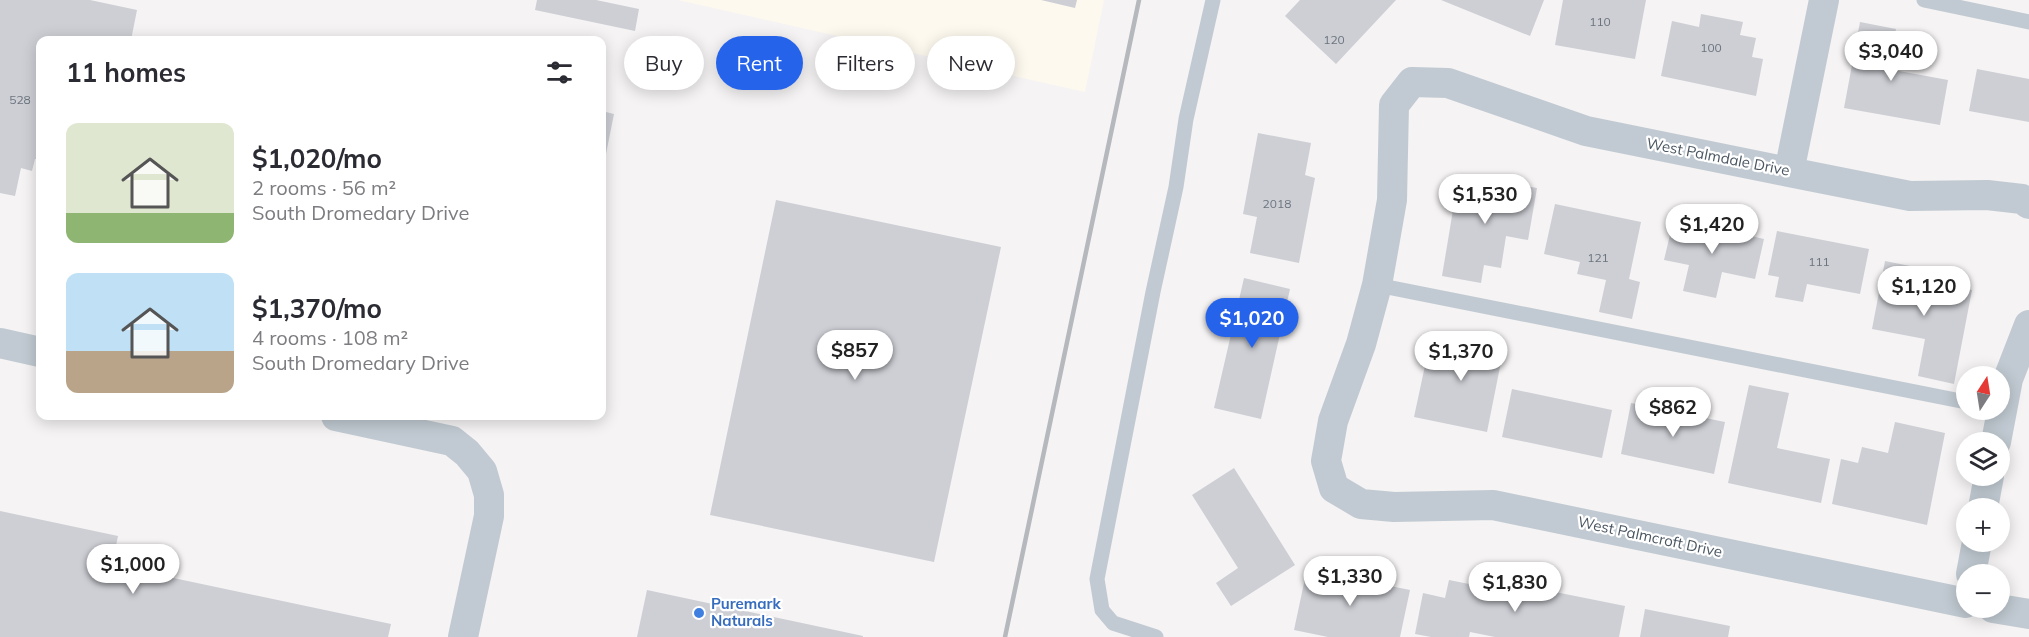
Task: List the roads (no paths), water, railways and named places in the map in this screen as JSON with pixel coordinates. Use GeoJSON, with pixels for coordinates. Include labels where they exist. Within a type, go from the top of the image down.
{"type":"FeatureCollection","features":[{"type":"Feature","properties":{"kind":"street"},"geometry":{"type":"LineString","coordinates":[[1789,172],[1824,0]]}},
{"type":"Feature","properties":{"kind":"street","name":"West Palmdale Drive"},"geometry":{"type":"LineString","coordinates":[[1377,285],[1392,200],[1394,105],[1412,82],[1448,83],[1586,131],[1789,172],[1910,195],[1987,195],[2022,199],[2029,204]]}},
{"type":"Feature","properties":{"kind":"street","name":"West Palmcroft Drive"},"geometry":{"type":"LineString","coordinates":[[1377,285],[1361,344],[1333,421],[1326,461],[1334,488],[1361,504],[1394,507],[1493,505],[1956,593]]}},
{"type":"Feature","properties":{"kind":"street"},"geometry":{"type":"LineString","coordinates":[[2010,374],[2029,325]]}},
{"type":"Feature","properties":{"kind":"street"},"geometry":{"type":"LineString","coordinates":[[0,343],[36,351]]}},
{"type":"Feature","properties":{"kind":"street"},"geometry":{"type":"LineString","coordinates":[[355,420],[452,441],[482,471],[489,495],[489,516],[463,637]]}},
{"type":"Feature","properties":{"kind":"street","name":"West Palmcroft Drive"},"geometry":{"type":"LineString","coordinates":[[2010,608],[2029,614]]}},
{"type":"Feature","properties":{"kind":"lane"},"geometry":{"type":"LineString","coordinates":[[1156,637],[1113,623],[1102,610],[1097,579],[1153,292],[1176,187],[1186,119],[1213,0]]}},
{"type":"Feature","properties":{"kind":"lane"},"geometry":{"type":"LineString","coordinates":[[1924,0],[2029,22]]}},
{"type":"Feature","properties":{"kind":"lane"},"geometry":{"type":"LineString","coordinates":[[1377,285],[1956,400]]}},
{"type":"Feature","properties":{"kind":"railway"},"geometry":{"type":"LineString","coordinates":[[1005,637],[1139,0]]}},
{"type":"Feature","properties":{"kind":"place","name":"Puremark Naturals"},"geometry":{"type":"Point","coordinates":[699,613]}}]}
